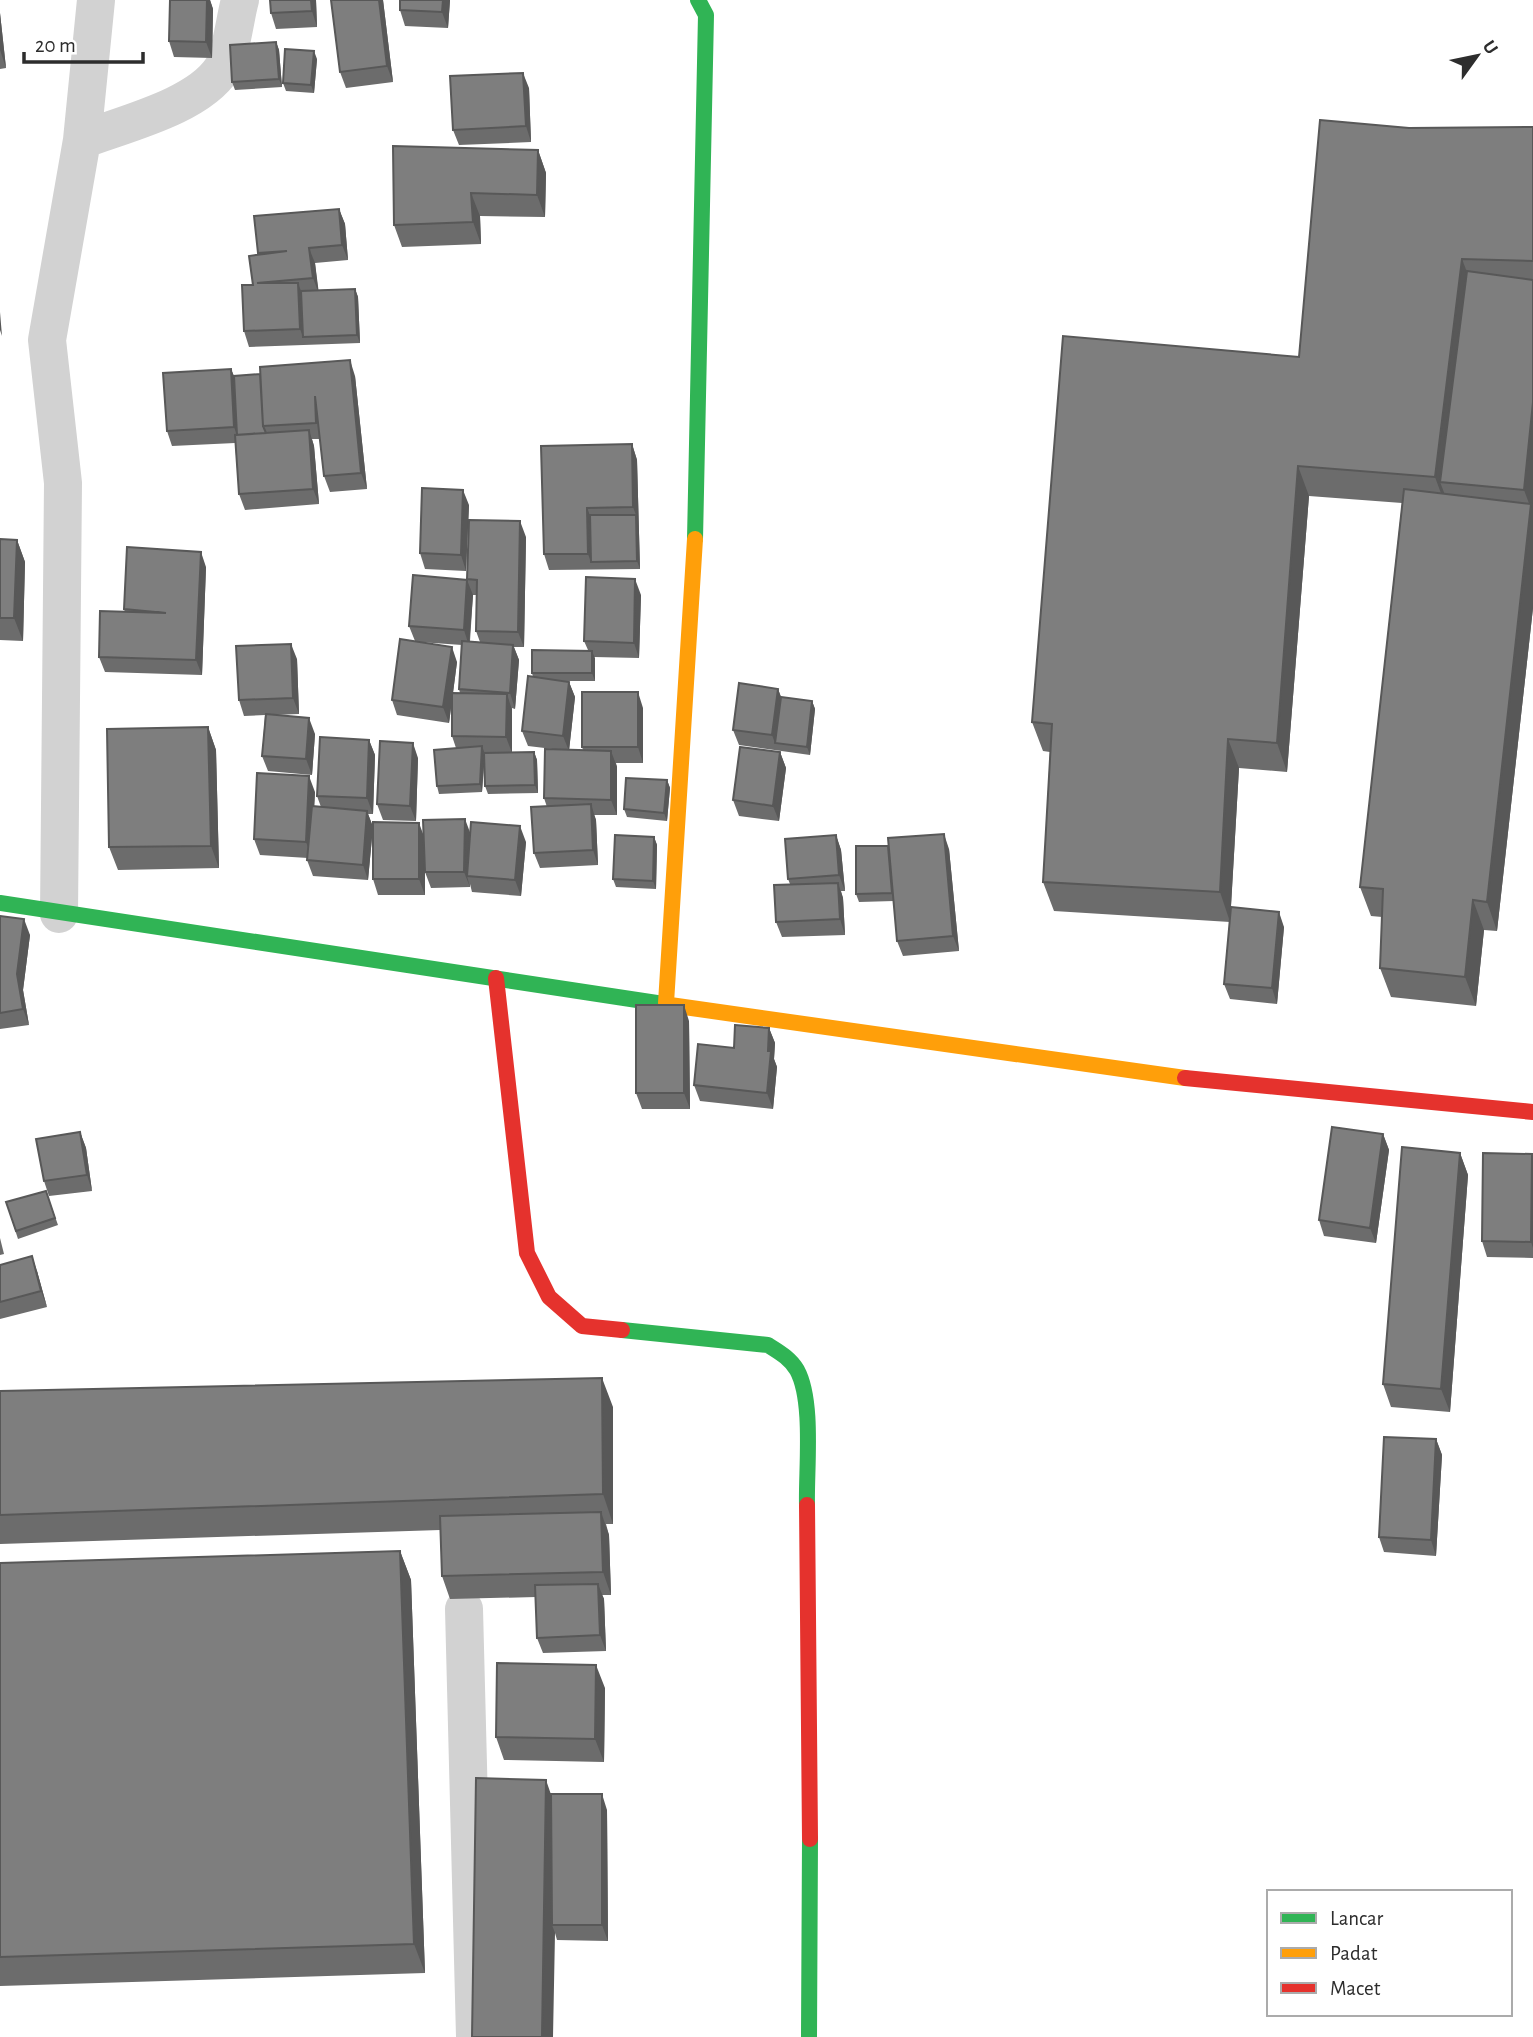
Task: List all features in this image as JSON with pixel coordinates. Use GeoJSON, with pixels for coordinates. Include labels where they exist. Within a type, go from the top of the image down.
{"type":"FeatureCollection","features":[{"type":"Feature","properties":{"kind":"street"},"geometry":{"type":"LineString","coordinates":[[60,915],[63,483],[47,340],[82,140],[96,0]]}},
{"type":"Feature","properties":{"kind":"street"},"geometry":{"type":"LineString","coordinates":[[82,140],[182,102],[206,84],[222,68],[240,0]]}},
{"type":"Feature","properties":{"kind":"street"},"geometry":{"type":"LineString","coordinates":[[666,1003],[698,489],[706,15],[698,0]]}},
{"type":"Feature","properties":{"kind":"street"},"geometry":{"type":"LineString","coordinates":[[0,903],[60,915],[985,1052],[1236,1085],[1533,1112]]}},
{"type":"Feature","properties":{"kind":"street"},"geometry":{"type":"LineString","coordinates":[[496,978],[527,1253],[549,1297],[582,1326],[768,1345],[788,1357],[801,1373],[805,1409],[811,1772],[809,2037]]}},
{"type":"Feature","properties":{"kind":"street"},"geometry":{"type":"LineString","coordinates":[[464,1609],[475,2037]]}},
{"type":"Feature","properties":{"kind":"building"},"geometry":{"type":"Polygon","coordinates":[[[170,0],[207,0],[206,42],[169,41],[170,0]]]}},
{"type":"Feature","properties":{"kind":"building"},"geometry":{"type":"Polygon","coordinates":[[[270,0],[311,0],[312,11],[271,13],[270,0]]]}},
{"type":"Feature","properties":{"kind":"building"},"geometry":{"type":"Polygon","coordinates":[[[331,0],[379,0],[387,66],[340,72],[331,0]]]}},
{"type":"Feature","properties":{"kind":"building"},"geometry":{"type":"Polygon","coordinates":[[[400,0],[443,0],[442,12],[400,10],[400,0]]]}},
{"type":"Feature","properties":{"kind":"building"},"geometry":{"type":"Polygon","coordinates":[[[276,42],[279,79],[232,82],[230,45],[276,42]]]}},
{"type":"Feature","properties":{"kind":"building"},"geometry":{"type":"Polygon","coordinates":[[[285,49],[314,51],[311,85],[283,83],[285,49]]]}},
{"type":"Feature","properties":{"kind":"building"},"geometry":{"type":"Polygon","coordinates":[[[523,73],[526,126],[453,130],[450,76],[523,73]]]}},
{"type":"Feature","properties":{"kind":"building"},"geometry":{"type":"Polygon","coordinates":[[[1320,120],[1409,128],[1533,127],[1533,261],[1462,259],[1435,477],[1298,466],[1277,743],[1228,739],[1220,892],[1043,882],[1052,724],[1032,722],[1063,336],[1299,357],[1320,120]]]}},
{"type":"Feature","properties":{"kind":"building"},"geometry":{"type":"Polygon","coordinates":[[[393,146],[538,150],[537,195],[471,193],[473,222],[394,225],[393,146]]]}},
{"type":"Feature","properties":{"kind":"building"},"geometry":{"type":"Polygon","coordinates":[[[339,209],[342,245],[309,248],[313,278],[257,283],[298,283],[300,329],[244,331],[242,285],[253,285],[249,256],[287,251],[258,253],[254,216],[339,209]]]}},
{"type":"Feature","properties":{"kind":"building"},"geometry":{"type":"Polygon","coordinates":[[[1467,271],[1533,280],[1533,402],[1524,490],[1440,482],[1467,271]]]}},
{"type":"Feature","properties":{"kind":"building"},"geometry":{"type":"Polygon","coordinates":[[[355,289],[357,335],[303,337],[301,291],[355,289]]]}},
{"type":"Feature","properties":{"kind":"building"},"geometry":{"type":"Polygon","coordinates":[[[350,360],[361,473],[324,476],[315,396],[316,423],[263,426],[260,367],[350,360]]]}},
{"type":"Feature","properties":{"kind":"building"},"geometry":{"type":"Polygon","coordinates":[[[231,369],[234,427],[167,431],[163,373],[231,369]]]}},
{"type":"Feature","properties":{"kind":"building"},"geometry":{"type":"Polygon","coordinates":[[[260,374],[263,426],[266,433],[237,435],[234,376],[260,374]]]}},
{"type":"Feature","properties":{"kind":"building"},"geometry":{"type":"Polygon","coordinates":[[[309,430],[313,489],[239,494],[235,435],[309,430]]]}},
{"type":"Feature","properties":{"kind":"building"},"geometry":{"type":"Polygon","coordinates":[[[632,444],[633,507],[587,508],[588,554],[544,554],[541,446],[632,444]]]}},
{"type":"Feature","properties":{"kind":"building"},"geometry":{"type":"Polygon","coordinates":[[[422,488],[463,490],[461,555],[420,553],[422,488]]]}},
{"type":"Feature","properties":{"kind":"building"},"geometry":{"type":"Polygon","coordinates":[[[1404,489],[1531,504],[1487,902],[1473,900],[1465,977],[1380,968],[1383,889],[1360,887],[1404,489]]]}},
{"type":"Feature","properties":{"kind":"building"},"geometry":{"type":"Polygon","coordinates":[[[590,515],[636,515],[637,561],[591,562],[590,515]]]}},
{"type":"Feature","properties":{"kind":"building"},"geometry":{"type":"Polygon","coordinates":[[[469,520],[520,521],[518,632],[476,631],[477,580],[467,579],[469,520]]]}},
{"type":"Feature","properties":{"kind":"building"},"geometry":{"type":"Polygon","coordinates":[[[0,539],[17,540],[14,618],[0,618],[0,539]]]}},
{"type":"Feature","properties":{"kind":"building"},"geometry":{"type":"Polygon","coordinates":[[[127,547],[201,552],[196,660],[99,657],[100,611],[166,613],[124,609],[127,547]]]}},
{"type":"Feature","properties":{"kind":"building"},"geometry":{"type":"Polygon","coordinates":[[[413,575],[467,580],[464,630],[409,626],[413,575]]]}},
{"type":"Feature","properties":{"kind":"building"},"geometry":{"type":"Polygon","coordinates":[[[586,577],[635,579],[634,643],[584,641],[586,577]]]}},
{"type":"Feature","properties":{"kind":"building"},"geometry":{"type":"Polygon","coordinates":[[[400,639],[452,647],[443,707],[392,700],[400,639]]]}},
{"type":"Feature","properties":{"kind":"building"},"geometry":{"type":"Polygon","coordinates":[[[462,641],[513,645],[510,693],[459,689],[462,641]]]}},
{"type":"Feature","properties":{"kind":"building"},"geometry":{"type":"Polygon","coordinates":[[[291,644],[293,698],[239,700],[236,646],[291,644]]]}},
{"type":"Feature","properties":{"kind":"building"},"geometry":{"type":"Polygon","coordinates":[[[532,650],[592,651],[592,673],[532,673],[532,650]]]}},
{"type":"Feature","properties":{"kind":"building"},"geometry":{"type":"Polygon","coordinates":[[[528,676],[569,682],[563,736],[522,731],[528,676]]]}},
{"type":"Feature","properties":{"kind":"building"},"geometry":{"type":"Polygon","coordinates":[[[739,683],[778,689],[772,735],[733,730],[739,683]]]}},
{"type":"Feature","properties":{"kind":"building"},"geometry":{"type":"Polygon","coordinates":[[[582,692],[638,692],[638,747],[582,747],[582,692]]]}},
{"type":"Feature","properties":{"kind":"building"},"geometry":{"type":"Polygon","coordinates":[[[452,693],[507,694],[506,737],[452,736],[452,693]]]}},
{"type":"Feature","properties":{"kind":"building"},"geometry":{"type":"Polygon","coordinates":[[[781,697],[812,701],[807,747],[775,743],[781,697]]]}},
{"type":"Feature","properties":{"kind":"building"},"geometry":{"type":"Polygon","coordinates":[[[266,714],[309,718],[306,759],[262,756],[266,714]]]}},
{"type":"Feature","properties":{"kind":"building"},"geometry":{"type":"Polygon","coordinates":[[[208,727],[211,846],[109,847],[107,729],[208,727]]]}},
{"type":"Feature","properties":{"kind":"building"},"geometry":{"type":"Polygon","coordinates":[[[320,737],[369,740],[367,798],[317,796],[320,737]]]}},
{"type":"Feature","properties":{"kind":"building"},"geometry":{"type":"Polygon","coordinates":[[[380,741],[413,743],[410,806],[377,804],[380,741]]]}},
{"type":"Feature","properties":{"kind":"building"},"geometry":{"type":"Polygon","coordinates":[[[482,746],[480,784],[437,786],[434,750],[482,746]]]}},
{"type":"Feature","properties":{"kind":"building"},"geometry":{"type":"Polygon","coordinates":[[[740,747],[780,752],[773,806],[733,800],[740,747]]]}},
{"type":"Feature","properties":{"kind":"building"},"geometry":{"type":"Polygon","coordinates":[[[545,749],[611,751],[611,800],[544,798],[545,749]]]}},
{"type":"Feature","properties":{"kind":"building"},"geometry":{"type":"Polygon","coordinates":[[[534,752],[535,785],[485,786],[484,753],[534,752]]]}},
{"type":"Feature","properties":{"kind":"building"},"geometry":{"type":"Polygon","coordinates":[[[257,773],[309,776],[306,842],[254,839],[257,773]]]}},
{"type":"Feature","properties":{"kind":"building"},"geometry":{"type":"Polygon","coordinates":[[[626,778],[667,780],[664,813],[624,809],[626,778]]]}},
{"type":"Feature","properties":{"kind":"building"},"geometry":{"type":"Polygon","coordinates":[[[591,804],[593,850],[534,853],[531,807],[591,804]]]}},
{"type":"Feature","properties":{"kind":"building"},"geometry":{"type":"Polygon","coordinates":[[[312,806],[367,811],[363,865],[307,860],[312,806]]]}},
{"type":"Feature","properties":{"kind":"building"},"geometry":{"type":"Polygon","coordinates":[[[465,819],[464,872],[425,872],[423,820],[465,819]]]}},
{"type":"Feature","properties":{"kind":"building"},"geometry":{"type":"Polygon","coordinates":[[[373,822],[419,823],[419,879],[373,879],[373,822]]]}},
{"type":"Feature","properties":{"kind":"building"},"geometry":{"type":"Polygon","coordinates":[[[471,822],[520,826],[515,880],[467,876],[471,822]]]}},
{"type":"Feature","properties":{"kind":"building"},"geometry":{"type":"Polygon","coordinates":[[[944,834],[953,936],[897,941],[888,838],[944,834]]]}},
{"type":"Feature","properties":{"kind":"building"},"geometry":{"type":"Polygon","coordinates":[[[615,835],[654,837],[653,881],[613,879],[615,835]]]}},
{"type":"Feature","properties":{"kind":"building"},"geometry":{"type":"Polygon","coordinates":[[[836,835],[839,875],[788,879],[785,839],[836,835]]]}},
{"type":"Feature","properties":{"kind":"building"},"geometry":{"type":"Polygon","coordinates":[[[856,846],[888,846],[892,893],[856,894],[856,846]]]}},
{"type":"Feature","properties":{"kind":"building"},"geometry":{"type":"Polygon","coordinates":[[[838,883],[840,919],[776,922],[774,885],[838,883]]]}},
{"type":"Feature","properties":{"kind":"building"},"geometry":{"type":"Polygon","coordinates":[[[1231,907],[1279,912],[1272,988],[1224,984],[1231,907]]]}},
{"type":"Feature","properties":{"kind":"building"},"geometry":{"type":"Polygon","coordinates":[[[0,916],[24,919],[17,974],[23,1009],[0,1013],[0,916]]]}},
{"type":"Feature","properties":{"kind":"building"},"geometry":{"type":"Polygon","coordinates":[[[636,1005],[684,1005],[684,1093],[636,1093],[636,1005]]]}},
{"type":"Feature","properties":{"kind":"building"},"geometry":{"type":"Polygon","coordinates":[[[735,1025],[769,1028],[768,1051],[771,1051],[767,1093],[694,1085],[698,1044],[734,1048],[735,1025]]]}},
{"type":"Feature","properties":{"kind":"building"},"geometry":{"type":"Polygon","coordinates":[[[1332,1127],[1383,1134],[1370,1228],[1319,1220],[1332,1127]]]}},
{"type":"Feature","properties":{"kind":"building"},"geometry":{"type":"Polygon","coordinates":[[[80,1132],[87,1175],[44,1181],[36,1139],[80,1132]]]}},
{"type":"Feature","properties":{"kind":"building"},"geometry":{"type":"Polygon","coordinates":[[[1402,1147],[1460,1153],[1441,1389],[1383,1384],[1402,1147]]]}},
{"type":"Feature","properties":{"kind":"building"},"geometry":{"type":"Polygon","coordinates":[[[1483,1153],[1532,1154],[1531,1242],[1482,1241],[1483,1153]]]}},
{"type":"Feature","properties":{"kind":"building"},"geometry":{"type":"Polygon","coordinates":[[[46,1191],[55,1218],[16,1231],[6,1202],[46,1191]]]}},
{"type":"Feature","properties":{"kind":"building"},"geometry":{"type":"Polygon","coordinates":[[[32,1256],[41,1291],[0,1302],[0,1265],[32,1256]]]}},
{"type":"Feature","properties":{"kind":"building"},"geometry":{"type":"Polygon","coordinates":[[[602,1378],[603,1494],[0,1515],[0,1391],[602,1378]]]}},
{"type":"Feature","properties":{"kind":"building"},"geometry":{"type":"Polygon","coordinates":[[[1384,1437],[1436,1439],[1431,1540],[1379,1537],[1384,1437]]]}},
{"type":"Feature","properties":{"kind":"building"},"geometry":{"type":"Polygon","coordinates":[[[601,1512],[603,1572],[442,1576],[440,1516],[601,1512]]]}},
{"type":"Feature","properties":{"kind":"building"},"geometry":{"type":"Polygon","coordinates":[[[400,1551],[414,1944],[0,1957],[0,1563],[400,1551]]]}},
{"type":"Feature","properties":{"kind":"building"},"geometry":{"type":"Polygon","coordinates":[[[598,1584],[600,1635],[537,1638],[535,1585],[598,1584]]]}},
{"type":"Feature","properties":{"kind":"building"},"geometry":{"type":"Polygon","coordinates":[[[497,1663],[596,1665],[595,1739],[496,1737],[497,1663]]]}},
{"type":"Feature","properties":{"kind":"building"},"geometry":{"type":"Polygon","coordinates":[[[476,1778],[546,1780],[542,2037],[472,2037],[476,1778]]]}},
{"type":"Feature","properties":{"kind":"building"},"geometry":{"type":"Polygon","coordinates":[[[551,1794],[602,1794],[602,1925],[552,1925],[551,1794]]]}},
{"type":"Feature","properties":{"kind":"traffic: fast"},"geometry":{"type":"LineString","coordinates":[[695,539],[706,15],[698,0]]}},
{"type":"Feature","properties":{"kind":"traffic: fast"},"geometry":{"type":"LineString","coordinates":[[0,903],[670,1005]]}},
{"type":"Feature","properties":{"kind":"traffic: fast"},"geometry":{"type":"LineString","coordinates":[[622,1330],[768,1345],[788,1359],[797,1370],[806,1399],[807,1505]]}},
{"type":"Feature","properties":{"kind":"traffic: fast"},"geometry":{"type":"LineString","coordinates":[[809,2037],[810,1839]]}},
{"type":"Feature","properties":{"kind":"traffic: slow"},"geometry":{"type":"LineString","coordinates":[[666,1003],[695,539]]}},
{"type":"Feature","properties":{"kind":"traffic: slow"},"geometry":{"type":"LineString","coordinates":[[670,1005],[1185,1078]]}},
{"type":"Feature","properties":{"kind":"traffic: jam"},"geometry":{"type":"LineString","coordinates":[[496,978],[527,1253],[549,1297],[582,1326],[622,1330]]}},
{"type":"Feature","properties":{"kind":"traffic: jam"},"geometry":{"type":"LineString","coordinates":[[1185,1078],[1533,1112]]}},
{"type":"Feature","properties":{"kind":"traffic: jam"},"geometry":{"type":"LineString","coordinates":[[807,1505],[810,1839]]}}]}
